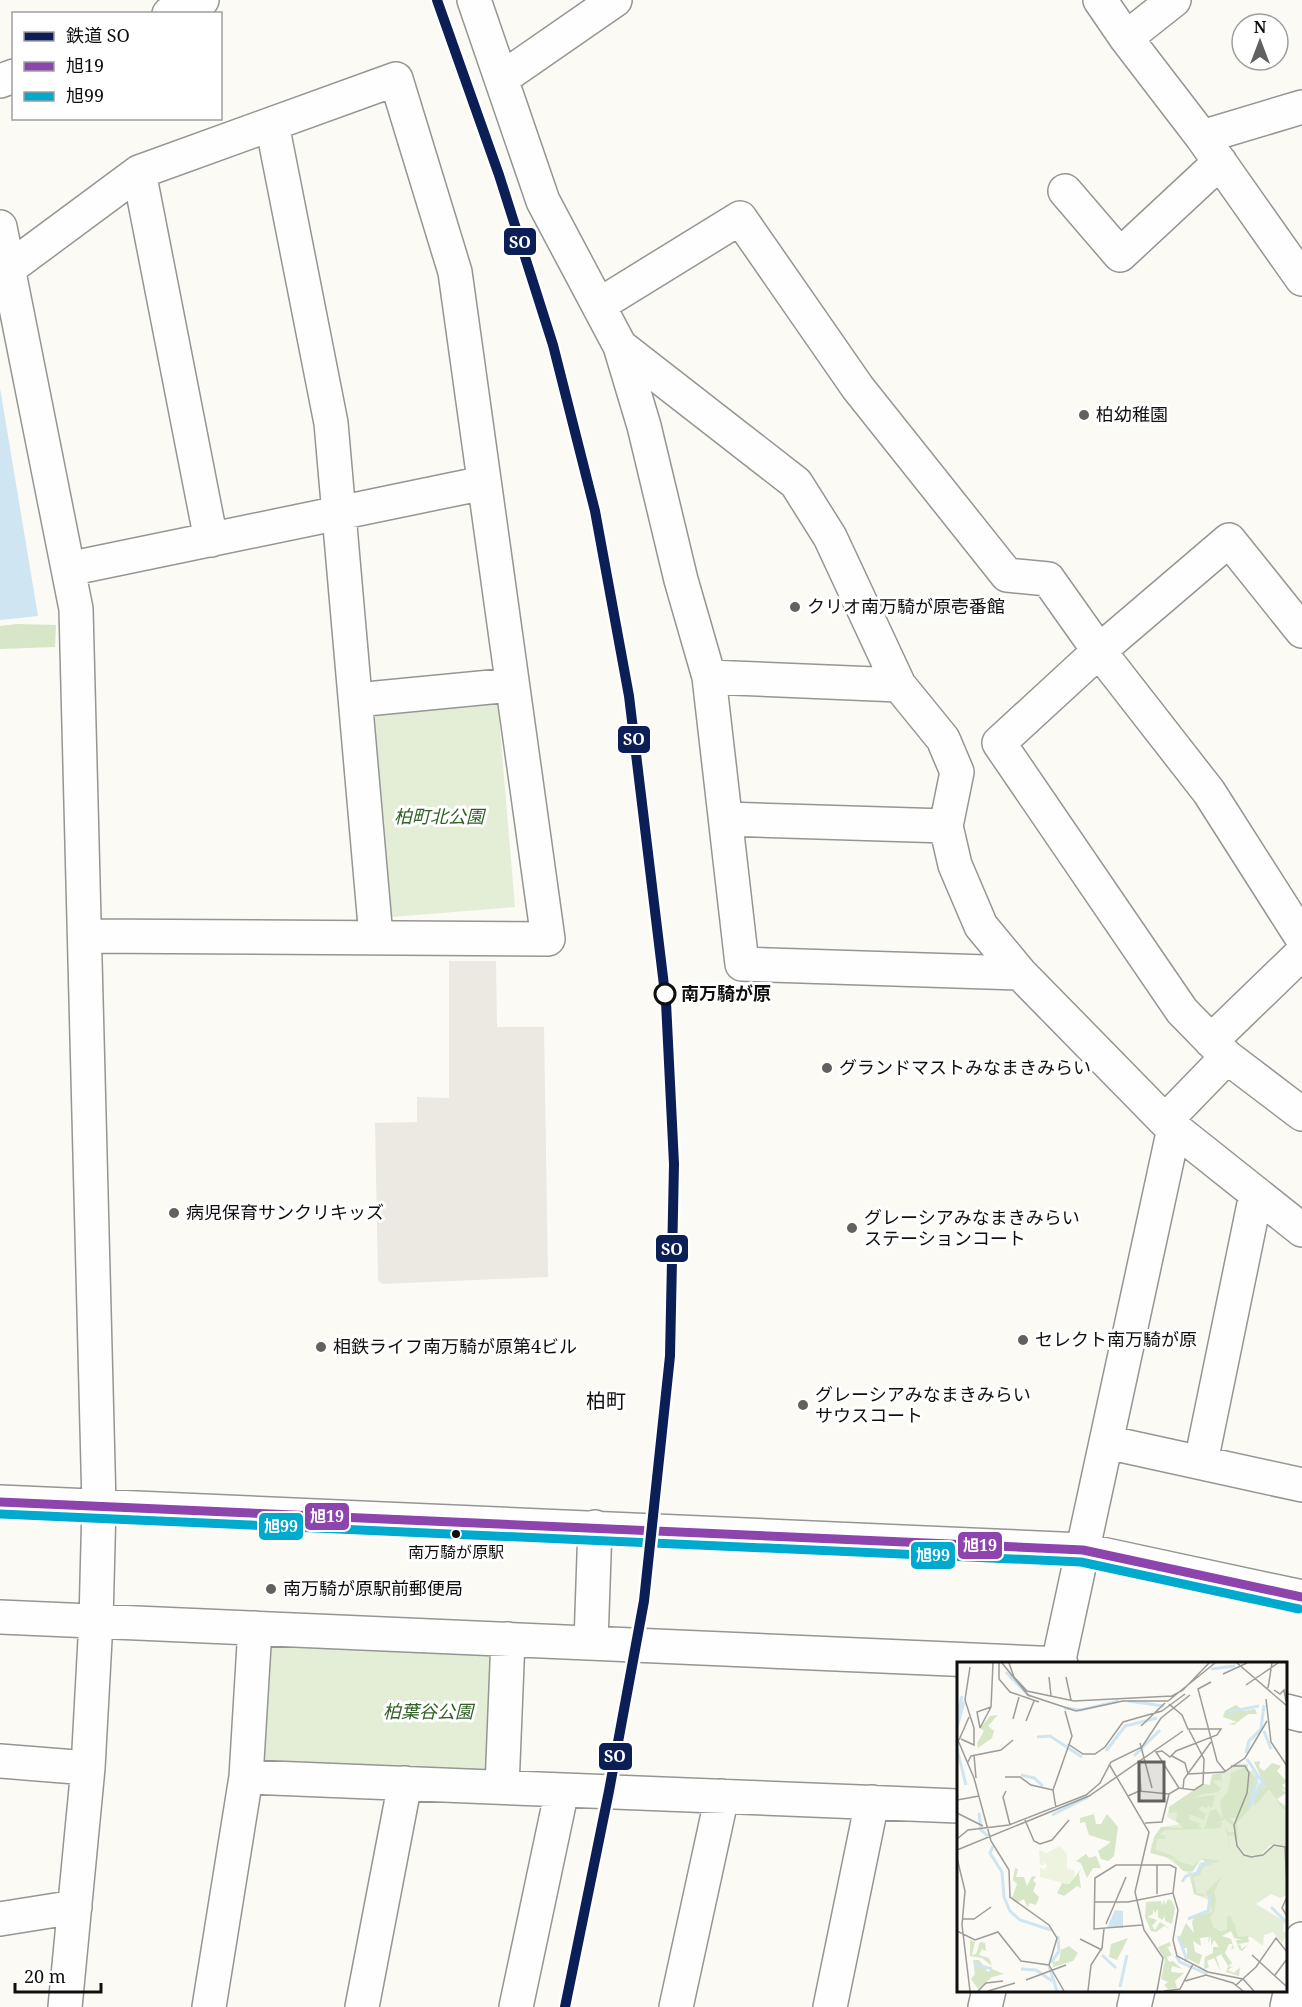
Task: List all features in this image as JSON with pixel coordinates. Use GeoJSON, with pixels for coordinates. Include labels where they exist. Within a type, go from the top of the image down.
{"type":"FeatureCollection","features":[{"type":"Feature","properties":{"kind":"street"},"geometry":{"type":"LineString","coordinates":[[174,12],[202,0]]}},
{"type":"Feature","properties":{"kind":"street"},"geometry":{"type":"LineString","coordinates":[[474,0],[543,201],[620,346],[644,426],[681,580],[709,677],[742,964],[1020,973]]}},
{"type":"Feature","properties":{"kind":"street"},"geometry":{"type":"LineString","coordinates":[[501,79],[615,0]]}},
{"type":"Feature","properties":{"kind":"street"},"geometry":{"type":"LineString","coordinates":[[1100,0],[1126,38],[1211,149],[1302,279]]}},
{"type":"Feature","properties":{"kind":"street"},"geometry":{"type":"LineString","coordinates":[[1126,38],[1174,0]]}},
{"type":"Feature","properties":{"kind":"street"},"geometry":{"type":"LineString","coordinates":[[4,272],[139,172],[396,79],[455,272],[548,939],[85,936]]}},
{"type":"Feature","properties":{"kind":"street"},"geometry":{"type":"LineString","coordinates":[[1065,191],[1120,255],[1211,149],[1302,106]]}},
{"type":"Feature","properties":{"kind":"street"},"geometry":{"type":"LineString","coordinates":[[272,124],[331,423],[376,937]]}},
{"type":"Feature","properties":{"kind":"street"},"geometry":{"type":"LineString","coordinates":[[139,172],[211,540]]}},
{"type":"Feature","properties":{"kind":"street"},"geometry":{"type":"LineString","coordinates":[[599,305],[740,218],[858,388],[1007,575],[1048,579],[1099,651],[1209,792],[1302,938]]}},
{"type":"Feature","properties":{"kind":"street"},"geometry":{"type":"LineString","coordinates":[[0,227],[4,272],[76,609],[99,1505],[96,1621],[88,1768],[65,2007]]}},
{"type":"Feature","properties":{"kind":"street"},"geometry":{"type":"LineString","coordinates":[[620,346],[795,483],[830,537],[900,685],[943,740],[957,772],[946,826],[955,865],[981,926],[1020,973],[1170,1124],[1302,1230]]}},
{"type":"Feature","properties":{"kind":"street"},"geometry":{"type":"LineString","coordinates":[[68,569],[484,483]]}},
{"type":"Feature","properties":{"kind":"street"},"geometry":{"type":"LineString","coordinates":[[1298,1102],[1219,1049],[1182,1011],[999,743],[1099,651],[1229,540],[1302,631]]}},
{"type":"Feature","properties":{"kind":"street"},"geometry":{"type":"LineString","coordinates":[[709,677],[900,685]]}},
{"type":"Feature","properties":{"kind":"street"},"geometry":{"type":"LineString","coordinates":[[357,700],[512,685]]}},
{"type":"Feature","properties":{"kind":"street"},"geometry":{"type":"LineString","coordinates":[[726,819],[946,826]]}},
{"type":"Feature","properties":{"kind":"street"},"geometry":{"type":"LineString","coordinates":[[1059,1662],[1170,1124],[1219,1049],[1302,953]]}},
{"type":"Feature","properties":{"kind":"street"},"geometry":{"type":"LineString","coordinates":[[1200,1462],[1256,1194]]}},
{"type":"Feature","properties":{"kind":"street"},"geometry":{"type":"LineString","coordinates":[[1106,1442],[1302,1485]]}},
{"type":"Feature","properties":{"kind":"street"},"geometry":{"type":"LineString","coordinates":[[0,1502],[1083,1550],[1302,1597]]}},
{"type":"Feature","properties":{"kind":"street"},"geometry":{"type":"LineString","coordinates":[[591,1642],[595,1527]]}},
{"type":"Feature","properties":{"kind":"street"},"geometry":{"type":"LineString","coordinates":[[0,1617],[1037,1662]]}},
{"type":"Feature","properties":{"kind":"street"},"geometry":{"type":"LineString","coordinates":[[209,2007],[246,1777],[255,1628]]}},
{"type":"Feature","properties":{"kind":"street"},"geometry":{"type":"LineString","coordinates":[[502,1787],[508,1639]]}},
{"type":"Feature","properties":{"kind":"street"},"geometry":{"type":"LineString","coordinates":[[1287,1711],[1302,1715]]}},
{"type":"Feature","properties":{"kind":"street"},"geometry":{"type":"LineString","coordinates":[[0,1761],[88,1768]]}},
{"type":"Feature","properties":{"kind":"street"},"geometry":{"type":"LineString","coordinates":[[246,1777],[957,1806]]}},
{"type":"Feature","properties":{"kind":"street"},"geometry":{"type":"LineString","coordinates":[[362,2007],[405,1783]]}},
{"type":"Feature","properties":{"kind":"street"},"geometry":{"type":"LineString","coordinates":[[516,2007],[562,1790]]}},
{"type":"Feature","properties":{"kind":"street"},"geometry":{"type":"LineString","coordinates":[[676,2007],[722,1796]]}},
{"type":"Feature","properties":{"kind":"street"},"geometry":{"type":"LineString","coordinates":[[830,2007],[872,1803]]}},
{"type":"Feature","properties":{"kind":"street"},"geometry":{"type":"LineString","coordinates":[[0,1919],[75,1907]]}},
{"type":"Feature","properties":{"kind":"street"},"geometry":{"type":"LineString","coordinates":[[1287,2007],[1302,1939]]}},
{"type":"Feature","properties":{"kind":"street"},"geometry":{"type":"LineString","coordinates":[[985,2007],[989,1992]]}},
{"type":"Feature","properties":{"kind":"street"},"geometry":{"type":"LineString","coordinates":[[1134,2007],[1138,1992]]}},
{"type":"Feature","properties":{"kind":"green space"},"geometry":{"type":"Polygon","coordinates":[[[56,625],[55,647],[0,649],[0,626],[56,625]]]}},
{"type":"Feature","properties":{"kind":"green space","name":"柏町北公園"},"geometry":{"type":"Polygon","coordinates":[[[497,694],[515,907],[380,918],[362,706],[497,694]]]}},
{"type":"Feature","properties":{"kind":"green space","name":"柏葉谷公園"},"geometry":{"type":"Polygon","coordinates":[[[268,1644],[496,1654],[488,1776],[261,1764],[268,1644]]]}},
{"type":"Feature","properties":{"kind":"shaded area"},"geometry":{"type":"Polygon","coordinates":[[[449,961],[496,961],[497,1027],[544,1027],[548,1277],[382,1284],[378,1280],[375,1123],[417,1122],[417,1097],[449,1098],[449,961]]]}},
{"type":"Feature","properties":{"kind":"water"},"geometry":{"type":"Polygon","coordinates":[[[0,388],[38,616],[0,620],[0,388]]]}},
{"type":"Feature","properties":{"kind":"rail line","name":"SO"},"geometry":{"type":"LineString","coordinates":[[437,0],[499,175],[553,345],[595,511],[629,696],[666,1002],[674,1164],[670,1356],[644,1601],[609,1791],[565,2007]]}},
{"type":"Feature","properties":{"kind":"transit line","name":"旭19"},"geometry":{"type":"LineString","coordinates":[[0,1502],[1083,1550],[1302,1597]]}},
{"type":"Feature","properties":{"kind":"transit line","name":"旭99"},"geometry":{"type":"LineString","coordinates":[[0,1514],[1081,1562],[1299,1609]]}},
{"type":"Feature","properties":{"kind":"place","name":"柏幼稚園"},"geometry":{"type":"Point","coordinates":[1084,415]}},
{"type":"Feature","properties":{"kind":"place","name":"クリオ南万騎が原壱番館"},"geometry":{"type":"Point","coordinates":[795,607]}},
{"type":"Feature","properties":{"kind":"place","name":"南万騎が原"},"geometry":{"type":"Point","coordinates":[665,994]}},
{"type":"Feature","properties":{"kind":"place","name":"グランドマストみなまきみらい"},"geometry":{"type":"Point","coordinates":[827,1068]}},
{"type":"Feature","properties":{"kind":"place","name":"病児保育サンクリキッズ"},"geometry":{"type":"Point","coordinates":[174,1213]}},
{"type":"Feature","properties":{"kind":"place","name":"グレーシアみなまきみらい ステーションコート"},"geometry":{"type":"Point","coordinates":[852,1228]}},
{"type":"Feature","properties":{"kind":"place","name":"セレクト南万騎が原"},"geometry":{"type":"Point","coordinates":[1023,1340]}},
{"type":"Feature","properties":{"kind":"place","name":"相鉄ライフ南万騎が原第4ビル"},"geometry":{"type":"Point","coordinates":[321,1347]}},
{"type":"Feature","properties":{"kind":"place","name":"グレーシアみなまきみらい サウスコート"},"geometry":{"type":"Point","coordinates":[803,1405]}},
{"type":"Feature","properties":{"kind":"place","name":"南万騎が原駅"},"geometry":{"type":"Point","coordinates":[456,1534]}},
{"type":"Feature","properties":{"kind":"place","name":"南万騎が原駅前郵便局"},"geometry":{"type":"Point","coordinates":[271,1589]}},
{"type":"Feature","properties":{"kind":"district","name":"柏町"},"geometry":{"type":"Point","coordinates":[606,1401]}}]}
